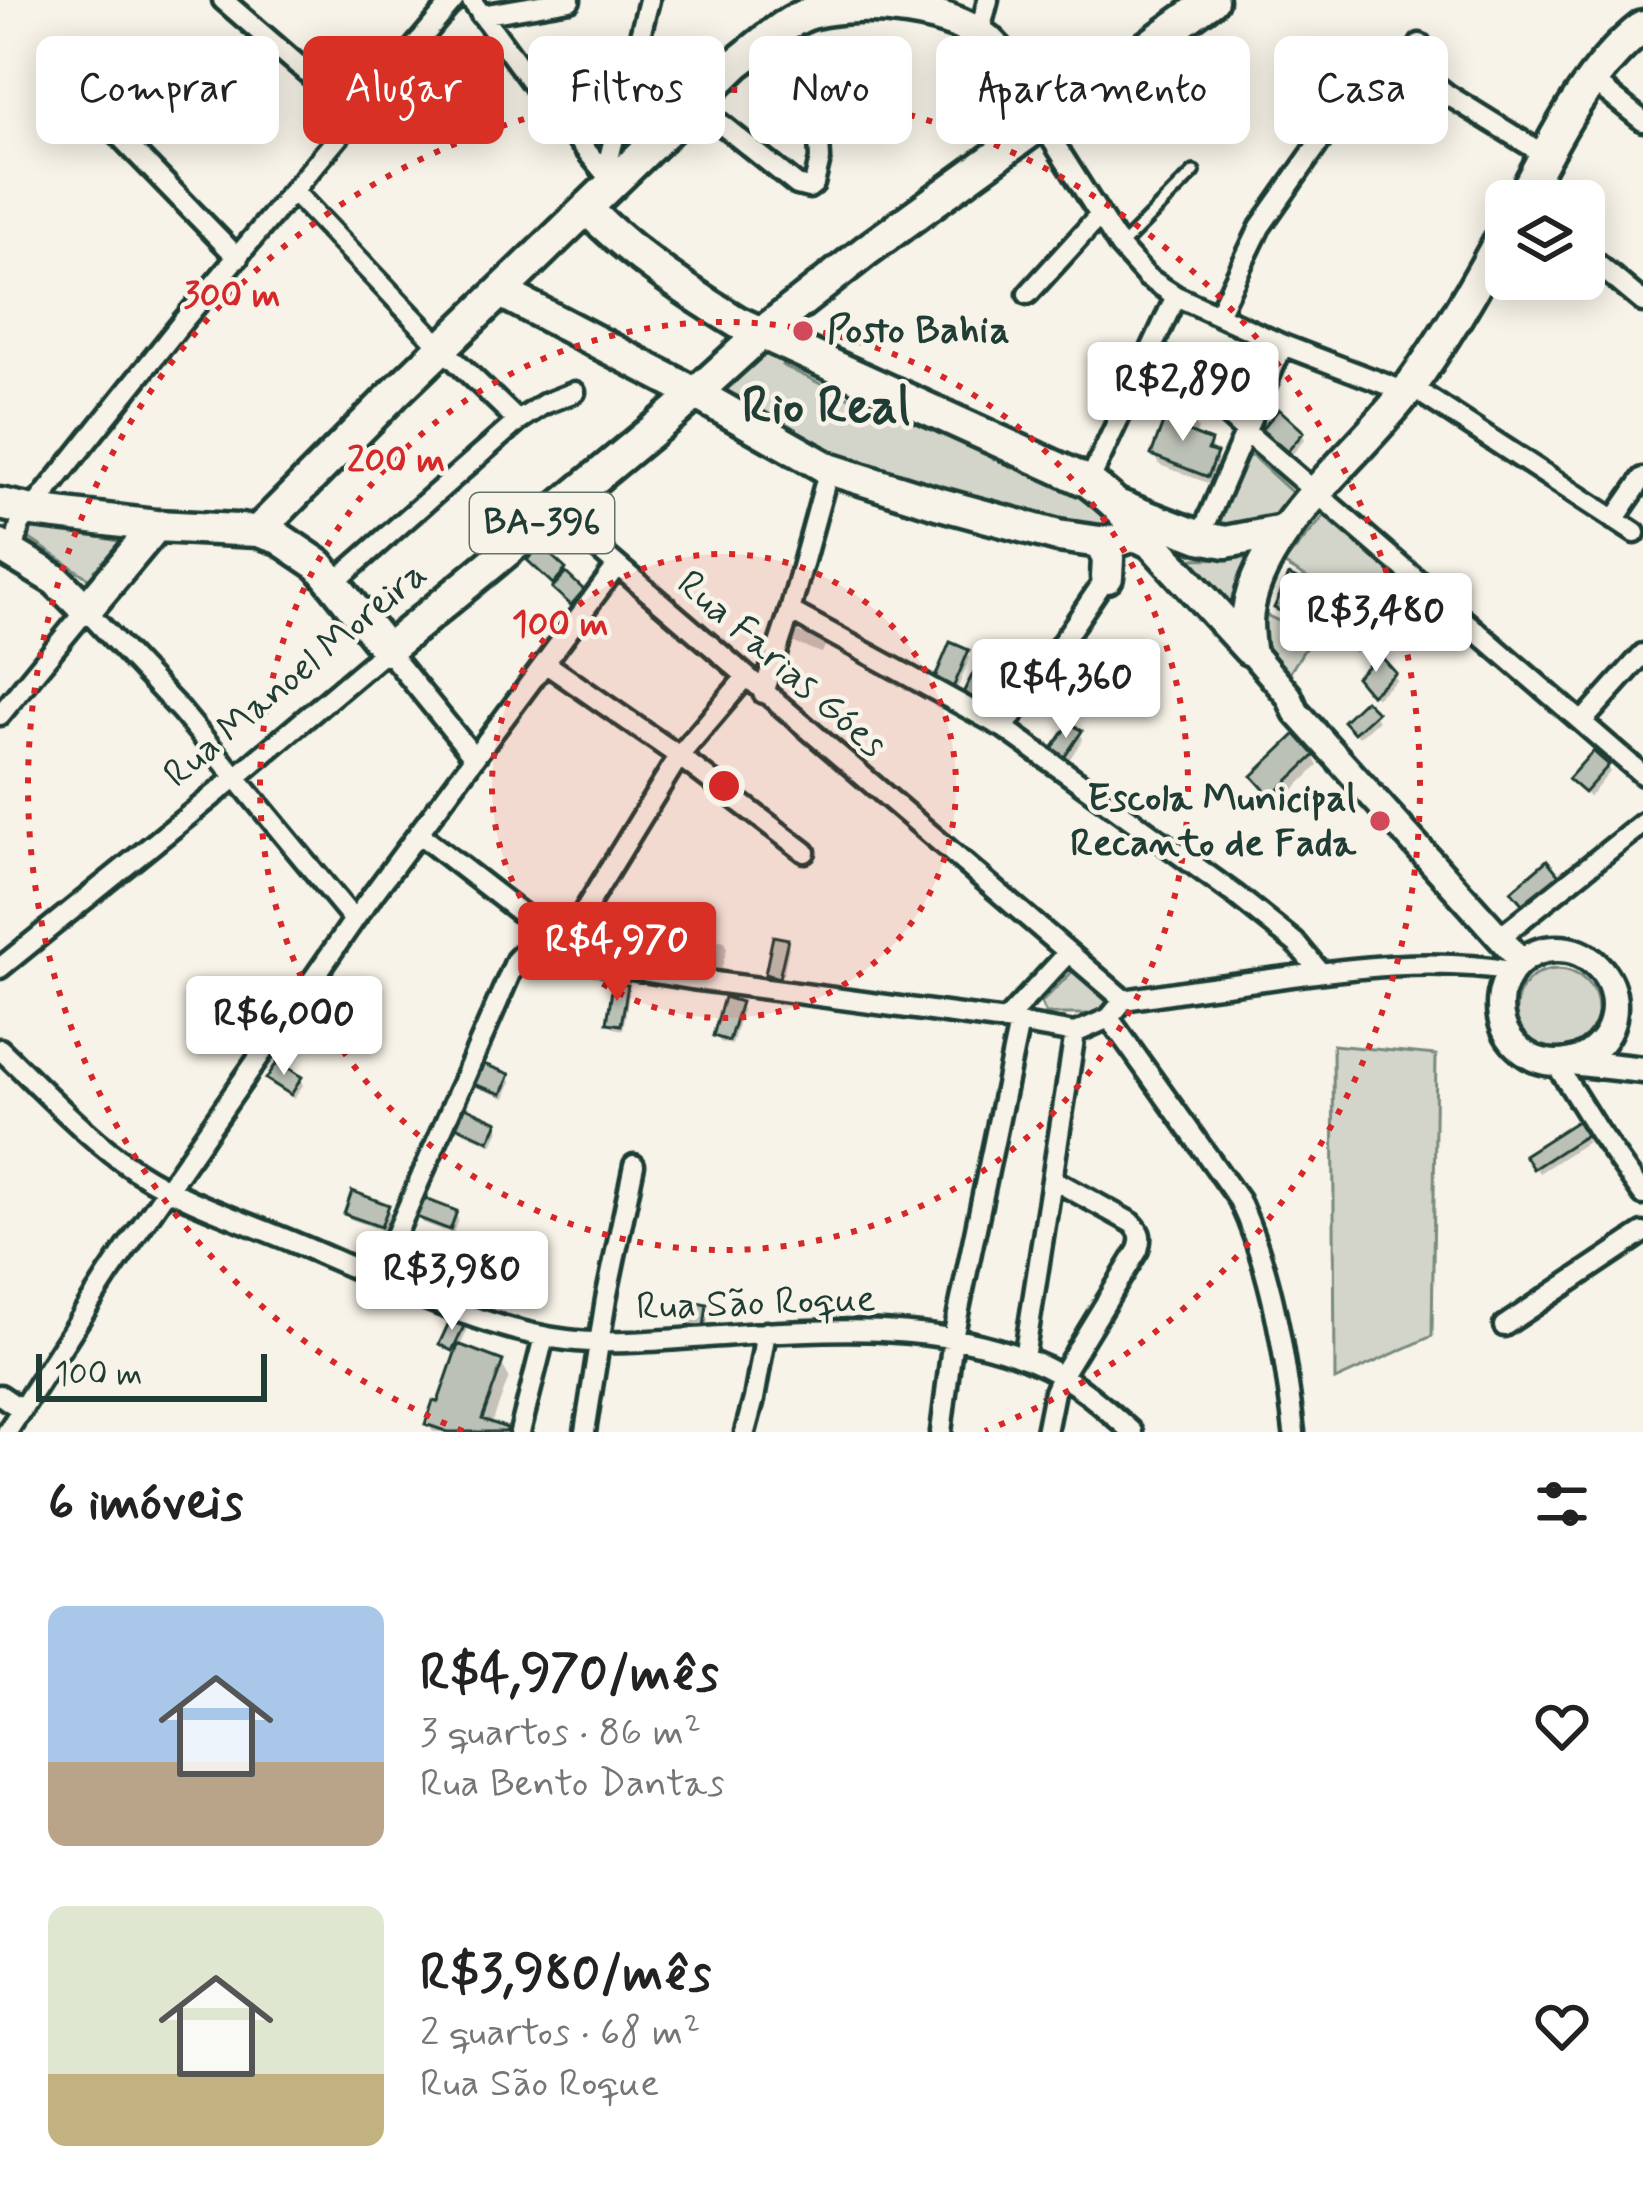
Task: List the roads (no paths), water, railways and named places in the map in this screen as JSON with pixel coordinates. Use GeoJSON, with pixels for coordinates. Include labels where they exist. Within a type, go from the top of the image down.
{"type":"FeatureCollection","features":[{"type":"Feature","properties":{"kind":"main road","name":"BA-396"},"geometry":{"type":"LineString","coordinates":[[1163,36],[1212,0]]}},
{"type":"Feature","properties":{"kind":"main road"},"geometry":{"type":"LineString","coordinates":[[771,36],[815,11],[884,5],[954,22],[979,35]]}},
{"type":"Feature","properties":{"kind":"main road"},"geometry":{"type":"LineString","coordinates":[[1532,180],[1592,80],[1643,27]]}},
{"type":"Feature","properties":{"kind":"main road"},"geometry":{"type":"LineString","coordinates":[[725,75],[749,54]]}},
{"type":"Feature","properties":{"kind":"main road"},"geometry":{"type":"LineString","coordinates":[[258,531],[588,209],[609,179],[650,144]]}},
{"type":"Feature","properties":{"kind":"main road","name":"BA-396"},"geometry":{"type":"LineString","coordinates":[[695,393],[867,250],[1014,144]]}},
{"type":"Feature","properties":{"kind":"main road"},"geometry":{"type":"LineString","coordinates":[[588,209],[624,243],[708,305],[1089,482],[1249,649]]}},
{"type":"Feature","properties":{"kind":"main road"},"geometry":{"type":"LineString","coordinates":[[1249,649],[1247,621],[1255,588],[1283,531],[1408,389],[1485,268]]}},
{"type":"Feature","properties":{"kind":"main road"},"geometry":{"type":"LineString","coordinates":[[500,292],[829,469],[1058,536],[1100,542],[1144,539],[1211,549],[1213,540]]}},
{"type":"Feature","properties":{"kind":"main road","name":"Rua Manoel Moreira"},"geometry":{"type":"LineString","coordinates":[[387,650],[695,393]]}},
{"type":"Feature","properties":{"kind":"main road"},"geometry":{"type":"LineString","coordinates":[[0,504],[156,526],[258,531],[279,538],[305,553],[335,582],[387,650]]}},
{"type":"Feature","properties":{"kind":"main road"},"geometry":{"type":"LineString","coordinates":[[1116,505],[1213,540],[1283,531]]}},
{"type":"Feature","properties":{"kind":"main road"},"geometry":{"type":"LineString","coordinates":[[6,549],[56,580],[86,610],[156,526]]}},
{"type":"Feature","properties":{"kind":"main road"},"geometry":{"type":"LineString","coordinates":[[1100,542],[1108,558],[1107,577]]}},
{"type":"Feature","properties":{"kind":"street"},"geometry":{"type":"LineString","coordinates":[[223,0],[303,69]]}},
{"type":"Feature","properties":{"kind":"street"},"geometry":{"type":"LineString","coordinates":[[423,36],[454,0]]}},
{"type":"Feature","properties":{"kind":"street"},"geometry":{"type":"LineString","coordinates":[[476,8],[570,0]]}},
{"type":"Feature","properties":{"kind":"street"},"geometry":{"type":"LineString","coordinates":[[641,36],[649,0]]}},
{"type":"Feature","properties":{"kind":"street"},"geometry":{"type":"LineString","coordinates":[[979,35],[988,0]]}},
{"type":"Feature","properties":{"kind":"street"},"geometry":{"type":"LineString","coordinates":[[476,8],[528,79]]}},
{"type":"Feature","properties":{"kind":"street"},"geometry":{"type":"LineString","coordinates":[[1592,80],[1643,122]]}},
{"type":"Feature","properties":{"kind":"street"},"geometry":{"type":"LineString","coordinates":[[1448,95],[1545,155]]}},
{"type":"Feature","properties":{"kind":"street"},"geometry":{"type":"LineString","coordinates":[[725,127],[797,185],[809,188],[820,159],[819,144]]}},
{"type":"Feature","properties":{"kind":"street"},"geometry":{"type":"LineString","coordinates":[[127,144],[238,258]]}},
{"type":"Feature","properties":{"kind":"street"},"geometry":{"type":"LineString","coordinates":[[6,549],[170,338],[331,144]]}},
{"type":"Feature","properties":{"kind":"street"},"geometry":{"type":"LineString","coordinates":[[580,144],[609,179]]}},
{"type":"Feature","properties":{"kind":"street"},"geometry":{"type":"LineString","coordinates":[[609,179],[616,144]]}},
{"type":"Feature","properties":{"kind":"street"},"geometry":{"type":"LineString","coordinates":[[1054,144],[1120,247],[1148,278],[1176,296],[1283,345],[1408,389],[1635,533]]}},
{"type":"Feature","properties":{"kind":"street"},"geometry":{"type":"LineString","coordinates":[[1218,314],[1260,227],[1318,144]]}},
{"type":"Feature","properties":{"kind":"street"},"geometry":{"type":"LineString","coordinates":[[292,190],[518,421]]}},
{"type":"Feature","properties":{"kind":"street"},"geometry":{"type":"LineString","coordinates":[[1028,294],[1099,216]]}},
{"type":"Feature","properties":{"kind":"street"},"geometry":{"type":"LineString","coordinates":[[1605,270],[1643,302]]}},
{"type":"Feature","properties":{"kind":"street"},"geometry":{"type":"LineString","coordinates":[[1089,482],[1176,296]]}},
{"type":"Feature","properties":{"kind":"street"},"geometry":{"type":"LineString","coordinates":[[1213,540],[1246,432],[1283,345]]}},
{"type":"Feature","properties":{"kind":"street"},"geometry":{"type":"LineString","coordinates":[[1153,347],[1643,775]]}},
{"type":"Feature","properties":{"kind":"street"},"geometry":{"type":"LineString","coordinates":[[335,582],[518,421],[575,392]]}},
{"type":"Feature","properties":{"kind":"street"},"geometry":{"type":"LineString","coordinates":[[764,693],[829,469]]}},
{"type":"Feature","properties":{"kind":"street"},"geometry":{"type":"LineString","coordinates":[[1614,520],[1643,478]]}},
{"type":"Feature","properties":{"kind":"street","name":"Rua Farias Góes"},"geometry":{"type":"LineString","coordinates":[[555,512],[1124,1000]]}},
{"type":"Feature","properties":{"kind":"street"},"geometry":{"type":"LineString","coordinates":[[1004,728],[1107,577],[1144,539]]}},
{"type":"Feature","properties":{"kind":"street"},"geometry":{"type":"LineString","coordinates":[[7,1432],[167,1189],[354,920],[616,566]]}},
{"type":"Feature","properties":{"kind":"street"},"geometry":{"type":"LineString","coordinates":[[0,715],[86,610],[182,711],[354,920]]}},
{"type":"Feature","properties":{"kind":"street"},"geometry":{"type":"LineString","coordinates":[[790,610],[1004,728],[1238,896],[1297,944],[1320,972]]}},
{"type":"Feature","properties":{"kind":"street"},"geometry":{"type":"LineString","coordinates":[[1249,649],[1289,696],[1296,712],[1506,932],[1523,962]]}},
{"type":"Feature","properties":{"kind":"street"},"geometry":{"type":"LineString","coordinates":[[387,650],[474,758]]}},
{"type":"Feature","properties":{"kind":"street","name":"Rua Manoel Moreira"},"geometry":{"type":"LineString","coordinates":[[0,968],[387,650]]}},
{"type":"Feature","properties":{"kind":"street"},"geometry":{"type":"LineString","coordinates":[[1582,722],[1643,654]]}},
{"type":"Feature","properties":{"kind":"street"},"geometry":{"type":"LineString","coordinates":[[545,663],[805,852]]}},
{"type":"Feature","properties":{"kind":"street"},"geometry":{"type":"LineString","coordinates":[[561,949],[679,756],[746,677]]}},
{"type":"Feature","properties":{"kind":"street"},"geometry":{"type":"LineString","coordinates":[[1506,932],[1643,823]]}},
{"type":"Feature","properties":{"kind":"street"},"geometry":{"type":"LineString","coordinates":[[419,834],[576,957],[692,979],[1075,1033],[1108,1018],[1124,1000],[1320,972],[1523,962],[1553,948],[1572,950],[1603,970],[1615,1005],[1603,1040],[1589,1054],[1564,1062]]}},
{"type":"Feature","properties":{"kind":"street"},"geometry":{"type":"LineString","coordinates":[[376,1278],[516,960],[544,931]]}},
{"type":"Feature","properties":{"kind":"street"},"geometry":{"type":"LineString","coordinates":[[941,1432],[953,1338],[1012,1022],[1068,953]]}},
{"type":"Feature","properties":{"kind":"street"},"geometry":{"type":"LineString","coordinates":[[1523,962],[1503,986],[1500,1004],[1502,1022],[1522,1052],[1538,1060],[1641,1070]]}},
{"type":"Feature","properties":{"kind":"street"},"geometry":{"type":"LineString","coordinates":[[1108,1018],[1239,1200],[1252,1227],[1280,1337],[1294,1432]]}},
{"type":"Feature","properties":{"kind":"street"},"geometry":{"type":"LineString","coordinates":[[1024,1358],[1075,1033]]}},
{"type":"Feature","properties":{"kind":"street"},"geometry":{"type":"LineString","coordinates":[[1603,1040],[1608,1052],[1641,1070]]}},
{"type":"Feature","properties":{"kind":"street","name":"Rua São Roque"},"geometry":{"type":"LineString","coordinates":[[0,1049],[106,1148],[167,1189],[452,1308],[544,1337],[600,1341],[864,1331],[953,1338],[1024,1358],[1061,1376],[1132,1432]]}},
{"type":"Feature","properties":{"kind":"street"},"geometry":{"type":"LineString","coordinates":[[1564,1062],[1598,1131],[1643,1195]]}},
{"type":"Feature","properties":{"kind":"street"},"geometry":{"type":"LineString","coordinates":[[585,1432],[634,1165]]}},
{"type":"Feature","properties":{"kind":"street"},"geometry":{"type":"LineString","coordinates":[[1046,1432],[1061,1376],[1141,1239],[1132,1223],[1054,1180]]}},
{"type":"Feature","properties":{"kind":"street"},"geometry":{"type":"LineString","coordinates":[[1504,1326],[1643,1233]]}},
{"type":"Feature","properties":{"kind":"street"},"geometry":{"type":"LineString","coordinates":[[748,1432],[766,1332]]}},
{"type":"Feature","properties":{"kind":"street"},"geometry":{"type":"LineString","coordinates":[[520,1432],[544,1337]]}},
{"type":"Feature","properties":{"kind":"street"},"geometry":{"type":"LineString","coordinates":[[0,1395],[22,1410]]}},
{"type":"Feature","properties":{"kind":"lane"},"geometry":{"type":"LineString","coordinates":[[1120,247],[1194,172]]}},
{"type":"Feature","properties":{"kind":"place","name":"Posto Bahia"},"geometry":{"type":"Point","coordinates":[803,331]}},
{"type":"Feature","properties":{"kind":"place","name":"Escola Municipal Recanto de Fada"},"geometry":{"type":"Point","coordinates":[1380,821]}},
{"type":"Feature","properties":{"kind":"district","name":"Rio Real"},"geometry":{"type":"Point","coordinates":[826,408]}}]}
